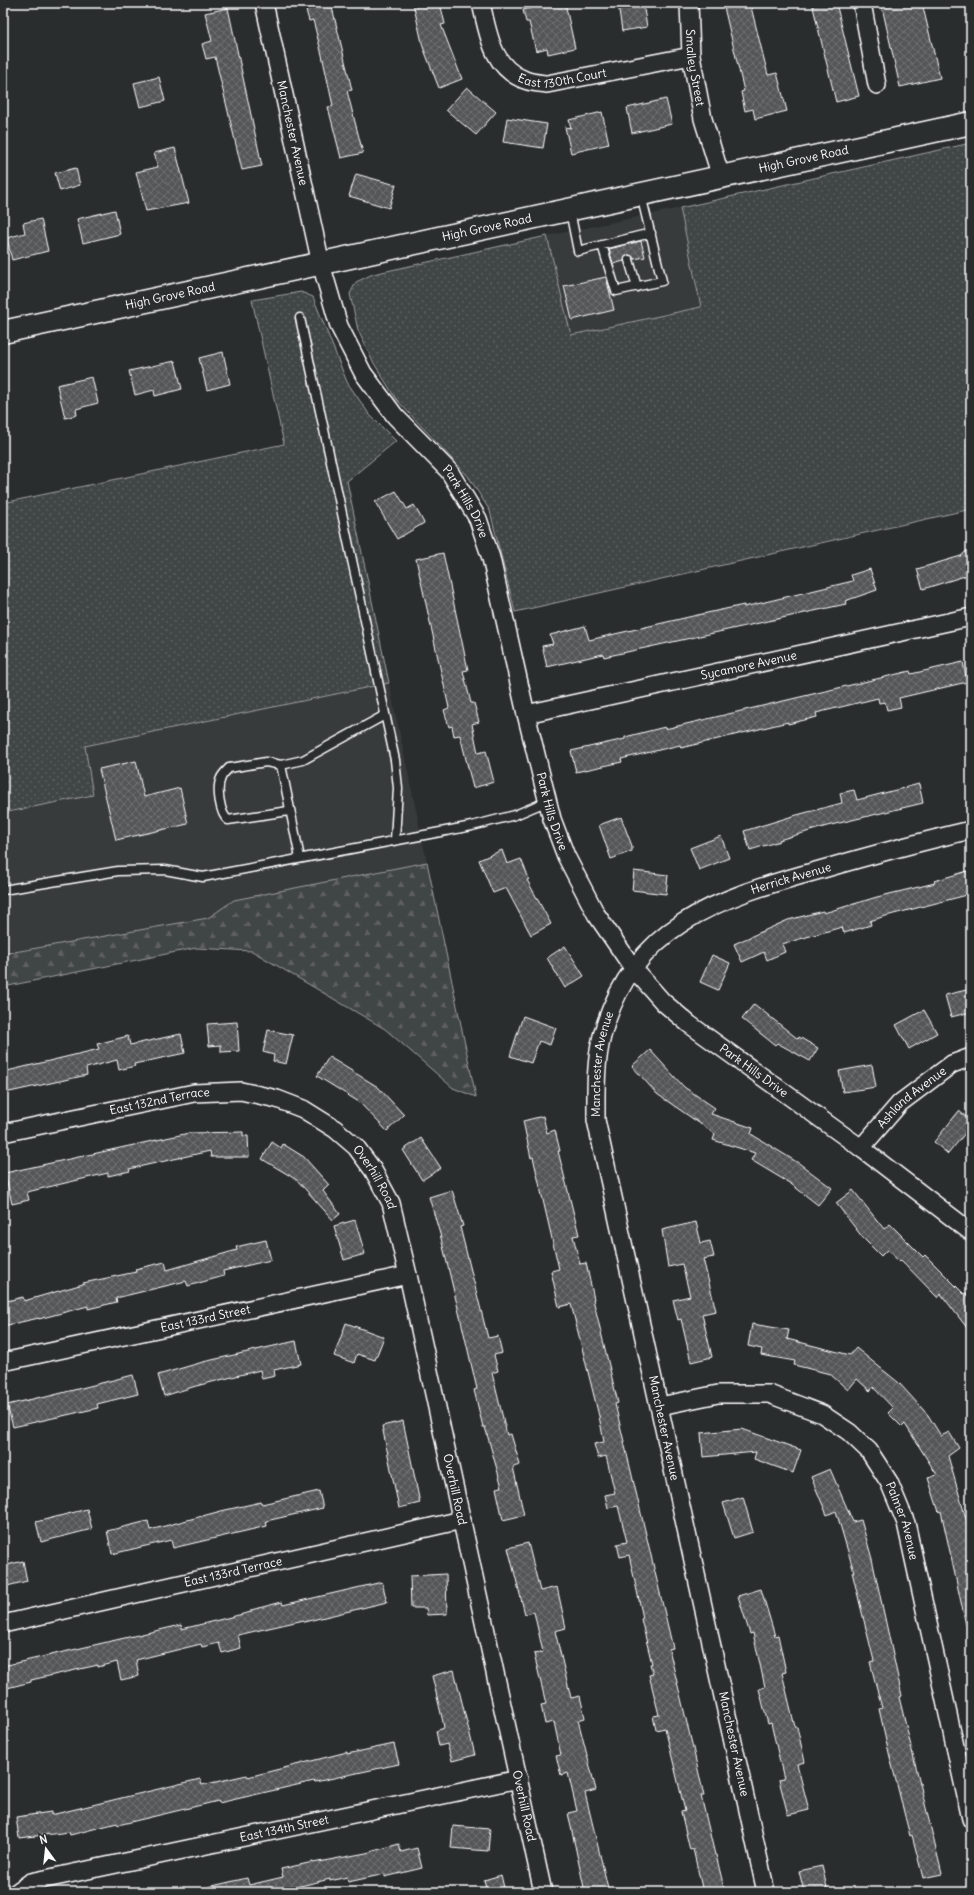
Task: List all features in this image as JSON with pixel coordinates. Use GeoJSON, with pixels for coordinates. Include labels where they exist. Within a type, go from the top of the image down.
{"type":"FeatureCollection","features":[{"type":"Feature","properties":{"kind":"main road","name":"High Grove Road"},"geometry":{"type":"LineString","coordinates":[[3,332],[971,123]]}},
{"type":"Feature","properties":{"kind":"street","name":"Manchester Avenue"},"geometry":{"type":"LineString","coordinates":[[264,3],[321,264]]}},
{"type":"Feature","properties":{"kind":"street","name":"East 130th Court"},"geometry":{"type":"LineString","coordinates":[[482,3],[490,43],[499,61],[514,75],[526,81],[547,84],[691,56]]}},
{"type":"Feature","properties":{"kind":"street","name":"Smalley Street"},"geometry":{"type":"LineString","coordinates":[[689,3],[691,56],[707,131],[721,177]]}},
{"type":"Feature","properties":{"kind":"street"},"geometry":{"type":"LineString","coordinates":[[862,3],[877,85]]}},
{"type":"Feature","properties":{"kind":"street","name":"Park Hills Drive"},"geometry":{"type":"LineString","coordinates":[[321,264],[339,326],[363,373],[395,416],[449,471],[478,520],[491,558],[526,714],[552,819],[566,856],[596,914],[633,968],[663,1002],[689,1024],[861,1148],[971,1232]]}},
{"type":"Feature","properties":{"kind":"street","name":"Sycamore Avenue"},"geometry":{"type":"LineString","coordinates":[[526,714],[971,617]]}},
{"type":"Feature","properties":{"kind":"street","name":"Herrick Avenue"},"geometry":{"type":"LineString","coordinates":[[633,968],[659,940],[683,922],[710,906],[750,890],[920,842],[971,830]]}},
{"type":"Feature","properties":{"kind":"street","name":"Manchester Avenue"},"geometry":{"type":"LineString","coordinates":[[633,968],[614,1001],[602,1036],[596,1073],[596,1120],[766,1892]]}},
{"type":"Feature","properties":{"kind":"street","name":"Ashland Avenue"},"geometry":{"type":"LineString","coordinates":[[861,1148],[900,1103],[952,1064],[971,1057]]}},
{"type":"Feature","properties":{"kind":"street","name":"East 132nd Terrace"},"geometry":{"type":"LineString","coordinates":[[3,1133],[194,1093],[241,1091],[277,1099],[304,1109],[315,1116]]}},
{"type":"Feature","properties":{"kind":"street","name":"Overhill Road"},"geometry":{"type":"LineString","coordinates":[[315,1116],[335,1129],[356,1148],[373,1170],[391,1203],[543,1892]]}},
{"type":"Feature","properties":{"kind":"street","name":"East 133rd Street"},"geometry":{"type":"LineString","coordinates":[[3,1362],[408,1275]]}},
{"type":"Feature","properties":{"kind":"street","name":"Palmer Avenue"},"geometry":{"type":"LineString","coordinates":[[660,1406],[718,1394],[769,1394],[822,1414],[849,1432],[869,1451],[889,1482],[906,1523],[967,1778],[971,1819]]}},
{"type":"Feature","properties":{"kind":"street","name":"East 133rd Terrace"},"geometry":{"type":"LineString","coordinates":[[3,1624],[462,1520]]}},
{"type":"Feature","properties":{"kind":"street","name":"East 134th Street"},"geometry":{"type":"LineString","coordinates":[[17,1892],[31,1882],[519,1779]]}},
{"type":"Feature","properties":{"kind":"lane"},"geometry":{"type":"LineString","coordinates":[[602,245],[616,291],[662,282],[641,195]]}},
{"type":"Feature","properties":{"kind":"lane"},"geometry":{"type":"LineString","coordinates":[[569,210],[578,251],[602,245],[624,243],[651,233]]}},
{"type":"Feature","properties":{"kind":"lane"},"geometry":{"type":"LineString","coordinates":[[629,260],[637,287]]}},
{"type":"Feature","properties":{"kind":"lane"},"geometry":{"type":"LineString","coordinates":[[300,318],[395,760],[398,788],[395,840]]}},
{"type":"Feature","properties":{"kind":"lane"},"geometry":{"type":"LineString","coordinates":[[289,810],[228,820],[223,816],[219,796],[220,778],[229,768],[266,762],[281,765],[303,760],[385,715]]}},
{"type":"Feature","properties":{"kind":"lane"},"geometry":{"type":"LineString","coordinates":[[281,765],[300,858]]}},
{"type":"Feature","properties":{"kind":"lane"},"geometry":{"type":"LineString","coordinates":[[3,890],[118,871],[165,870],[203,877],[472,826],[515,814],[548,801]]}},
{"type":"Feature","properties":{"kind":"shaded area"},"geometry":{"type":"Polygon","coordinates":[[[680,208],[701,307],[571,335],[547,236],[680,208]]]}},
{"type":"Feature","properties":{"kind":"shaded area"},"geometry":{"type":"Polygon","coordinates":[[[389,683],[427,862],[234,900],[208,918],[3,954],[3,813],[93,795],[85,746],[389,683]]]}},
{"type":"Feature","properties":{"kind":"green space"},"geometry":{"type":"Polygon","coordinates":[[[971,143],[971,509],[515,612],[490,511],[468,476],[396,399],[372,360],[358,330],[350,294],[356,282],[373,274],[547,236],[571,335],[701,307],[680,208],[971,143]]]}},
{"type":"Feature","properties":{"kind":"green space"},"geometry":{"type":"Polygon","coordinates":[[[301,292],[313,297],[347,382],[369,414],[396,441],[347,481],[389,683],[85,746],[93,795],[3,813],[3,503],[284,444],[252,300],[301,292]]]}},
{"type":"Feature","properties":{"kind":"green space"},"geometry":{"type":"Polygon","coordinates":[[[427,862],[476,1097],[453,1088],[385,1029],[252,951],[196,948],[3,987],[3,954],[208,918],[234,900],[427,862]]]}},
{"type":"Feature","properties":{"kind":"building"},"geometry":{"type":"Polygon","coordinates":[[[304,3],[331,3],[352,90],[347,91],[363,153],[341,158],[328,107],[333,106],[322,55],[313,20],[309,21],[304,3]]]}},
{"type":"Feature","properties":{"kind":"building"},"geometry":{"type":"Polygon","coordinates":[[[413,3],[440,3],[445,24],[441,25],[462,79],[439,88],[423,47],[413,3]]]}},
{"type":"Feature","properties":{"kind":"building"},"geometry":{"type":"Polygon","coordinates":[[[552,3],[565,3],[575,48],[548,54],[547,48],[536,51],[529,22],[526,22],[523,10],[552,3]]]}},
{"type":"Feature","properties":{"kind":"building"},"geometry":{"type":"Polygon","coordinates":[[[618,3],[643,3],[647,27],[622,31],[618,3]]]}},
{"type":"Feature","properties":{"kind":"building"},"geometry":{"type":"Polygon","coordinates":[[[723,3],[750,3],[768,75],[777,73],[787,111],[755,119],[753,109],[745,111],[741,92],[744,91],[723,3]]]}},
{"type":"Feature","properties":{"kind":"building"},"geometry":{"type":"Polygon","coordinates":[[[812,3],[836,3],[859,96],[836,102],[812,3]]]}},
{"type":"Feature","properties":{"kind":"building"},"geometry":{"type":"Polygon","coordinates":[[[896,3],[922,3],[940,78],[900,87],[882,7],[896,3]]]}},
{"type":"Feature","properties":{"kind":"building"},"geometry":{"type":"Polygon","coordinates":[[[228,8],[262,166],[242,170],[215,57],[206,59],[202,44],[212,41],[205,13],[228,8]]]}},
{"type":"Feature","properties":{"kind":"building"},"geometry":{"type":"Polygon","coordinates":[[[159,77],[165,101],[140,107],[134,83],[159,77]]]}},
{"type":"Feature","properties":{"kind":"building"},"geometry":{"type":"Polygon","coordinates":[[[467,87],[496,112],[476,135],[446,110],[467,87]]]}},
{"type":"Feature","properties":{"kind":"building"},"geometry":{"type":"Polygon","coordinates":[[[666,99],[672,124],[632,133],[627,108],[666,99]]]}},
{"type":"Feature","properties":{"kind":"building"},"geometry":{"type":"Polygon","coordinates":[[[602,112],[609,144],[571,153],[565,127],[571,128],[569,120],[602,112]]]}},
{"type":"Feature","properties":{"kind":"building"},"geometry":{"type":"Polygon","coordinates":[[[507,118],[547,124],[543,148],[503,142],[507,118]]]}},
{"type":"Feature","properties":{"kind":"building"},"geometry":{"type":"Polygon","coordinates":[[[175,148],[189,203],[146,211],[136,172],[158,167],[154,153],[175,148]]]}},
{"type":"Feature","properties":{"kind":"building"},"geometry":{"type":"Polygon","coordinates":[[[76,168],[80,185],[60,191],[55,173],[76,168]]]}},
{"type":"Feature","properties":{"kind":"building"},"geometry":{"type":"Polygon","coordinates":[[[356,174],[396,185],[389,208],[349,196],[356,174]]]}},
{"type":"Feature","properties":{"kind":"building"},"geometry":{"type":"Polygon","coordinates":[[[115,210],[120,234],[83,243],[77,219],[115,210]]]}},
{"type":"Feature","properties":{"kind":"building"},"geometry":{"type":"Polygon","coordinates":[[[41,219],[48,251],[12,260],[7,238],[25,233],[23,223],[41,219]]]}},
{"type":"Feature","properties":{"kind":"building"},"geometry":{"type":"Polygon","coordinates":[[[641,241],[645,257],[634,259],[632,256],[628,255],[625,257],[624,261],[613,264],[609,249],[641,241]]]}},
{"type":"Feature","properties":{"kind":"building"},"geometry":{"type":"Polygon","coordinates":[[[606,277],[614,310],[572,320],[564,286],[606,277]]]}},
{"type":"Feature","properties":{"kind":"building"},"geometry":{"type":"Polygon","coordinates":[[[223,352],[230,384],[207,390],[199,358],[223,352]]]}},
{"type":"Feature","properties":{"kind":"building"},"geometry":{"type":"Polygon","coordinates":[[[175,361],[182,389],[155,396],[154,390],[135,395],[129,371],[175,361]]]}},
{"type":"Feature","properties":{"kind":"building"},"geometry":{"type":"Polygon","coordinates":[[[92,377],[98,403],[76,409],[77,415],[65,418],[57,385],[92,377]]]}},
{"type":"Feature","properties":{"kind":"building"},"geometry":{"type":"Polygon","coordinates":[[[396,491],[407,509],[414,505],[424,523],[397,539],[375,502],[396,491]]]}},
{"type":"Feature","properties":{"kind":"building"},"geometry":{"type":"Polygon","coordinates":[[[971,547],[971,574],[923,589],[917,569],[961,556],[971,547]]]}},
{"type":"Feature","properties":{"kind":"building"},"geometry":{"type":"Polygon","coordinates":[[[443,553],[468,670],[463,671],[471,703],[474,703],[479,722],[472,724],[478,753],[486,751],[494,782],[473,788],[460,735],[454,736],[452,726],[449,727],[444,710],[449,708],[416,559],[443,553]]]}},
{"type":"Feature","properties":{"kind":"building"},"geometry":{"type":"Polygon","coordinates":[[[870,569],[877,590],[845,601],[846,604],[604,657],[603,654],[547,667],[542,646],[553,644],[550,635],[585,626],[589,640],[744,605],[744,607],[853,581],[851,575],[870,569]]]}},
{"type":"Feature","properties":{"kind":"building"},"geometry":{"type":"Polygon","coordinates":[[[963,662],[967,682],[899,698],[901,707],[887,710],[885,702],[879,703],[878,698],[816,713],[817,717],[788,724],[788,722],[681,748],[680,745],[621,759],[622,762],[576,772],[571,751],[625,739],[625,737],[665,727],[665,729],[910,671],[911,674],[963,662]]]}},
{"type":"Feature","properties":{"kind":"building"},"geometry":{"type":"Polygon","coordinates":[[[136,761],[144,797],[180,788],[188,824],[116,840],[99,769],[136,761]]]}},
{"type":"Feature","properties":{"kind":"building"},"geometry":{"type":"Polygon","coordinates":[[[919,784],[923,803],[827,826],[750,850],[744,831],[842,803],[840,793],[854,790],[857,800],[919,784]]]}},
{"type":"Feature","properties":{"kind":"building"},"geometry":{"type":"Polygon","coordinates":[[[621,817],[632,846],[632,851],[611,859],[599,825],[621,817]]]}},
{"type":"Feature","properties":{"kind":"building"},"geometry":{"type":"Polygon","coordinates":[[[721,836],[729,858],[699,870],[690,848],[721,836]]]}},
{"type":"Feature","properties":{"kind":"building"},"geometry":{"type":"Polygon","coordinates":[[[502,850],[507,864],[521,859],[529,879],[527,880],[551,924],[531,935],[506,888],[493,893],[479,860],[502,850]]]}},
{"type":"Feature","properties":{"kind":"building"},"geometry":{"type":"Polygon","coordinates":[[[971,870],[971,894],[882,917],[870,921],[871,925],[844,933],[842,927],[782,944],[785,952],[767,960],[764,952],[742,962],[734,944],[788,920],[823,911],[824,913],[877,897],[935,883],[934,881],[971,870]]]}},
{"type":"Feature","properties":{"kind":"building"},"geometry":{"type":"Polygon","coordinates":[[[634,871],[668,875],[666,894],[632,890],[634,871]]]}},
{"type":"Feature","properties":{"kind":"building"},"geometry":{"type":"Polygon","coordinates":[[[565,946],[584,976],[565,988],[547,958],[565,946]]]}},
{"type":"Feature","properties":{"kind":"building"},"geometry":{"type":"Polygon","coordinates":[[[712,955],[730,963],[718,990],[700,982],[712,955]]]}},
{"type":"Feature","properties":{"kind":"building"},"geometry":{"type":"Polygon","coordinates":[[[971,989],[971,1012],[951,1017],[945,995],[971,989]]]}},
{"type":"Feature","properties":{"kind":"building"},"geometry":{"type":"Polygon","coordinates":[[[754,1004],[798,1039],[799,1037],[818,1048],[810,1061],[777,1043],[775,1045],[742,1019],[754,1004]]]}},
{"type":"Feature","properties":{"kind":"building"},"geometry":{"type":"Polygon","coordinates":[[[924,1010],[937,1033],[909,1049],[896,1025],[924,1010]]]}},
{"type":"Feature","properties":{"kind":"building"},"geometry":{"type":"Polygon","coordinates":[[[523,1016],[556,1028],[550,1045],[539,1041],[531,1063],[510,1056],[523,1016]]]}},
{"type":"Feature","properties":{"kind":"building"},"geometry":{"type":"Polygon","coordinates":[[[237,1022],[239,1051],[221,1052],[221,1045],[209,1046],[207,1024],[237,1022]]]}},
{"type":"Feature","properties":{"kind":"building"},"geometry":{"type":"Polygon","coordinates":[[[268,1030],[293,1035],[286,1064],[273,1061],[274,1055],[263,1052],[268,1030]]]}},
{"type":"Feature","properties":{"kind":"building"},"geometry":{"type":"Polygon","coordinates":[[[181,1034],[185,1053],[134,1064],[135,1066],[119,1070],[117,1060],[86,1068],[87,1075],[5,1093],[3,1072],[99,1049],[97,1044],[128,1036],[130,1045],[181,1034]]]}},
{"type":"Feature","properties":{"kind":"building"},"geometry":{"type":"Polygon","coordinates":[[[650,1050],[684,1087],[715,1108],[711,1114],[753,1128],[751,1134],[800,1164],[832,1188],[818,1205],[791,1184],[751,1160],[755,1153],[713,1140],[715,1134],[657,1094],[632,1066],[650,1050]]]}},
{"type":"Feature","properties":{"kind":"building"},"geometry":{"type":"Polygon","coordinates":[[[329,1057],[378,1087],[404,1115],[387,1131],[359,1102],[317,1076],[329,1057]]]}},
{"type":"Feature","properties":{"kind":"building"},"geometry":{"type":"Polygon","coordinates":[[[872,1065],[876,1087],[843,1092],[839,1071],[872,1065]]]}},
{"type":"Feature","properties":{"kind":"building"},"geometry":{"type":"Polygon","coordinates":[[[959,1111],[971,1121],[971,1126],[948,1154],[934,1142],[959,1111]]]}},
{"type":"Feature","properties":{"kind":"building"},"geometry":{"type":"Polygon","coordinates":[[[543,1116],[547,1133],[555,1130],[560,1151],[558,1151],[579,1235],[573,1236],[580,1264],[586,1263],[618,1403],[615,1404],[673,1648],[669,1649],[704,1796],[701,1796],[725,1892],[703,1892],[693,1849],[690,1850],[681,1812],[685,1811],[665,1728],[656,1730],[653,1716],[659,1715],[649,1675],[653,1674],[650,1664],[652,1664],[641,1619],[643,1618],[629,1555],[620,1557],[617,1544],[627,1542],[618,1506],[608,1508],[605,1495],[615,1493],[606,1456],[598,1458],[594,1444],[604,1442],[599,1416],[571,1304],[559,1307],[551,1271],[559,1269],[533,1157],[531,1158],[523,1121],[543,1116]]]}},
{"type":"Feature","properties":{"kind":"building"},"geometry":{"type":"Polygon","coordinates":[[[243,1132],[243,1136],[248,1136],[249,1157],[211,1157],[210,1151],[129,1169],[130,1171],[108,1176],[108,1173],[27,1192],[29,1200],[12,1204],[5,1173],[189,1133],[243,1132]]]}},
{"type":"Feature","properties":{"kind":"building"},"geometry":{"type":"Polygon","coordinates":[[[421,1138],[441,1168],[422,1180],[403,1150],[421,1138]]]}},
{"type":"Feature","properties":{"kind":"building"},"geometry":{"type":"Polygon","coordinates":[[[272,1142],[281,1148],[283,1144],[304,1157],[329,1185],[323,1191],[340,1214],[333,1220],[297,1180],[262,1159],[272,1142]]]}},
{"type":"Feature","properties":{"kind":"building"},"geometry":{"type":"Polygon","coordinates":[[[452,1190],[463,1226],[460,1227],[488,1338],[498,1336],[502,1353],[494,1355],[498,1371],[492,1373],[507,1435],[511,1434],[520,1465],[513,1467],[524,1515],[503,1520],[496,1488],[502,1487],[485,1427],[483,1427],[474,1390],[477,1389],[463,1329],[440,1234],[429,1197],[452,1190]]]}},
{"type":"Feature","properties":{"kind":"building"},"geometry":{"type":"Polygon","coordinates":[[[853,1190],[884,1229],[890,1224],[923,1257],[925,1255],[964,1294],[966,1293],[971,1300],[971,1333],[941,1294],[938,1298],[901,1260],[900,1262],[887,1250],[881,1256],[863,1238],[836,1203],[853,1190]]]}},
{"type":"Feature","properties":{"kind":"building"},"geometry":{"type":"Polygon","coordinates":[[[355,1220],[365,1254],[344,1260],[334,1226],[355,1220]]]}},
{"type":"Feature","properties":{"kind":"building"},"geometry":{"type":"Polygon","coordinates":[[[696,1222],[701,1243],[710,1241],[714,1257],[703,1259],[716,1311],[702,1314],[712,1357],[691,1362],[681,1319],[678,1320],[673,1300],[690,1296],[682,1264],[668,1267],[662,1230],[696,1222]]]}},
{"type":"Feature","properties":{"kind":"building"},"geometry":{"type":"Polygon","coordinates":[[[266,1240],[271,1260],[223,1271],[224,1276],[188,1286],[186,1281],[116,1298],[117,1302],[88,1309],[88,1306],[39,1319],[3,1326],[3,1302],[23,1297],[24,1301],[83,1283],[136,1272],[135,1269],[165,1262],[167,1270],[237,1250],[236,1247],[266,1240]]]}},
{"type":"Feature","properties":{"kind":"building"},"geometry":{"type":"Polygon","coordinates":[[[346,1323],[384,1337],[375,1360],[357,1354],[354,1363],[334,1356],[346,1323]]]}},
{"type":"Feature","properties":{"kind":"building"},"geometry":{"type":"Polygon","coordinates":[[[752,1324],[789,1330],[787,1339],[850,1355],[856,1348],[899,1383],[928,1415],[941,1436],[949,1432],[959,1448],[948,1456],[971,1536],[971,1625],[966,1625],[941,1511],[939,1512],[928,1478],[937,1475],[905,1424],[902,1427],[888,1413],[893,1408],[873,1387],[870,1391],[857,1379],[848,1390],[830,1374],[794,1365],[795,1361],[761,1355],[762,1349],[748,1346],[752,1324]]]}},
{"type":"Feature","properties":{"kind":"building"},"geometry":{"type":"Polygon","coordinates":[[[296,1341],[301,1364],[274,1370],[275,1376],[262,1379],[260,1370],[196,1386],[164,1396],[158,1375],[203,1362],[296,1341]]]}},
{"type":"Feature","properties":{"kind":"building"},"geometry":{"type":"Polygon","coordinates":[[[133,1375],[138,1394],[97,1404],[98,1408],[13,1427],[7,1405],[42,1398],[133,1375]]]}},
{"type":"Feature","properties":{"kind":"building"},"geometry":{"type":"Polygon","coordinates":[[[403,1421],[420,1503],[399,1508],[382,1426],[403,1421]]]}},
{"type":"Feature","properties":{"kind":"building"},"geometry":{"type":"Polygon","coordinates":[[[742,1429],[801,1450],[793,1473],[754,1459],[756,1452],[703,1457],[701,1433],[742,1429]]]}},
{"type":"Feature","properties":{"kind":"building"},"geometry":{"type":"Polygon","coordinates":[[[830,1469],[853,1522],[861,1520],[872,1559],[902,1696],[899,1697],[942,1874],[923,1878],[912,1835],[910,1836],[879,1709],[882,1708],[870,1662],[874,1661],[852,1572],[854,1572],[836,1511],[827,1515],[811,1477],[830,1469]]]}},
{"type":"Feature","properties":{"kind":"building"},"geometry":{"type":"Polygon","coordinates":[[[319,1491],[323,1508],[266,1521],[267,1526],[173,1548],[171,1540],[112,1554],[107,1531],[148,1521],[150,1530],[221,1511],[261,1502],[262,1504],[319,1491]]]}},
{"type":"Feature","properties":{"kind":"building"},"geometry":{"type":"Polygon","coordinates":[[[743,1497],[753,1532],[734,1538],[723,1503],[743,1497]]]}},
{"type":"Feature","properties":{"kind":"building"},"geometry":{"type":"Polygon","coordinates":[[[87,1509],[92,1529],[41,1542],[36,1522],[87,1509]]]}},
{"type":"Feature","properties":{"kind":"building"},"geometry":{"type":"Polygon","coordinates":[[[528,1543],[540,1591],[557,1587],[566,1628],[555,1631],[571,1698],[580,1696],[585,1718],[578,1720],[596,1790],[585,1793],[609,1892],[585,1892],[568,1813],[577,1811],[568,1773],[561,1775],[556,1756],[561,1755],[554,1722],[545,1724],[541,1705],[546,1704],[534,1654],[543,1652],[534,1612],[525,1614],[508,1548],[528,1543]]]}},
{"type":"Feature","properties":{"kind":"building"},"geometry":{"type":"Polygon","coordinates":[[[23,1561],[27,1581],[3,1587],[3,1566],[23,1561]]]}},
{"type":"Feature","properties":{"kind":"building"},"geometry":{"type":"Polygon","coordinates":[[[446,1574],[447,1614],[427,1615],[426,1608],[411,1608],[410,1576],[446,1574]]]}},
{"type":"Feature","properties":{"kind":"building"},"geometry":{"type":"Polygon","coordinates":[[[382,1582],[387,1602],[304,1622],[304,1620],[238,1635],[241,1648],[222,1653],[219,1643],[202,1647],[201,1644],[136,1660],[139,1676],[121,1680],[117,1662],[31,1680],[31,1682],[3,1689],[3,1666],[181,1625],[182,1629],[251,1612],[251,1610],[282,1602],[283,1605],[382,1582]]]}},
{"type":"Feature","properties":{"kind":"building"},"geometry":{"type":"Polygon","coordinates":[[[761,1589],[775,1636],[778,1635],[786,1672],[782,1673],[805,1762],[797,1764],[809,1810],[788,1815],[779,1780],[784,1779],[771,1723],[768,1724],[759,1689],[765,1687],[753,1633],[750,1634],[738,1596],[761,1589]]]}},
{"type":"Feature","properties":{"kind":"building"},"geometry":{"type":"Polygon","coordinates":[[[454,1670],[475,1755],[452,1761],[447,1744],[439,1746],[436,1731],[444,1728],[432,1676],[454,1670]]]}},
{"type":"Feature","properties":{"kind":"building"},"geometry":{"type":"Polygon","coordinates":[[[394,1744],[399,1764],[314,1781],[219,1803],[218,1801],[70,1835],[69,1832],[19,1838],[16,1817],[51,1812],[51,1815],[200,1779],[202,1785],[247,1775],[248,1777],[347,1752],[347,1754],[394,1744]]]}},
{"type":"Feature","properties":{"kind":"building"},"geometry":{"type":"Polygon","coordinates":[[[453,1826],[490,1829],[488,1851],[451,1848],[453,1826]]]}},
{"type":"Feature","properties":{"kind":"building"},"geometry":{"type":"Polygon","coordinates":[[[399,1844],[401,1852],[417,1848],[422,1868],[385,1877],[385,1874],[348,1882],[347,1877],[330,1881],[330,1879],[275,1892],[209,1892],[208,1887],[247,1878],[249,1885],[283,1877],[281,1869],[366,1853],[399,1844]]]}},
{"type":"Feature","properties":{"kind":"building"},"geometry":{"type":"Polygon","coordinates":[[[822,1866],[828,1892],[804,1892],[799,1871],[822,1866]]]}},
{"type":"Feature","properties":{"kind":"building"},"geometry":{"type":"Polygon","coordinates":[[[501,1875],[505,1892],[487,1892],[484,1880],[501,1875]]]}}]}
